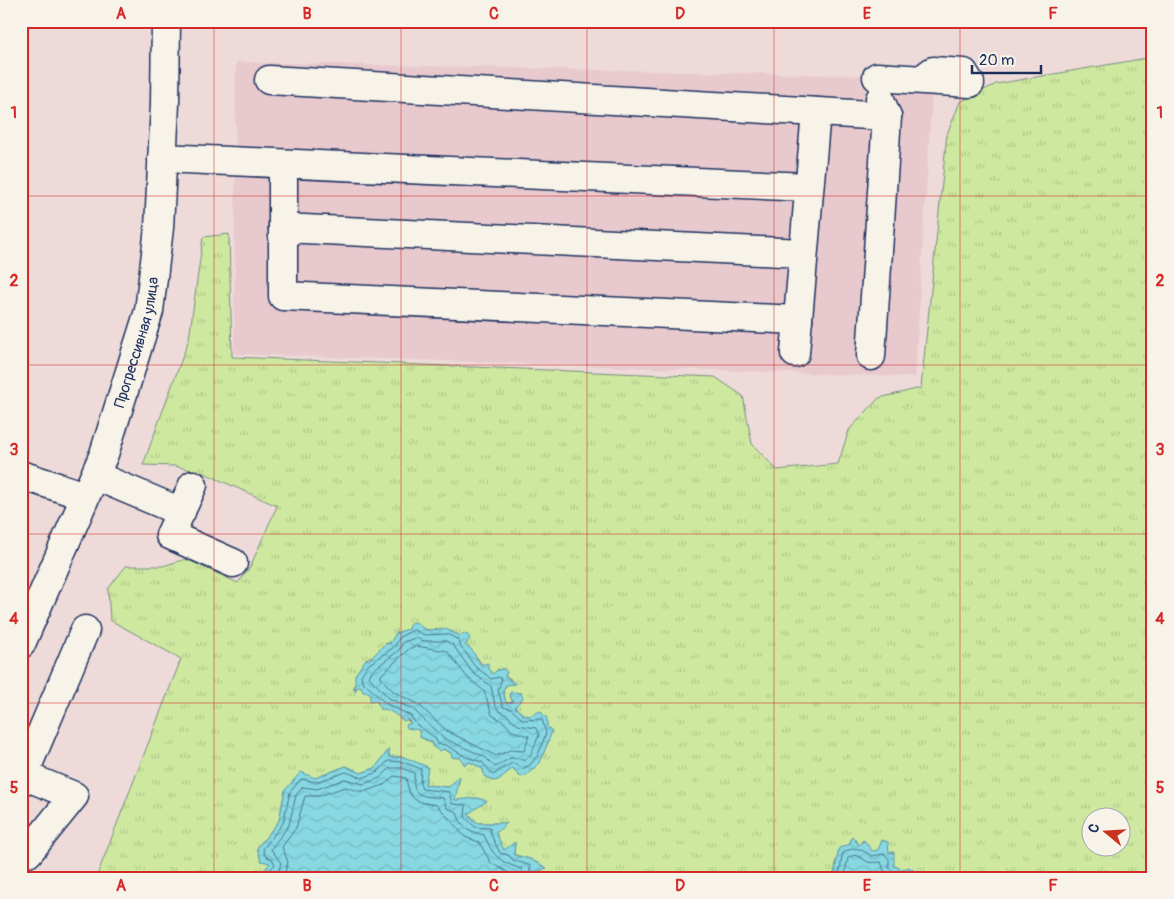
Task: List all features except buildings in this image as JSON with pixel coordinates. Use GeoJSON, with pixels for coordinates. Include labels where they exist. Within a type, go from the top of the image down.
{"type":"FeatureCollection","features":[{"type":"Feature","properties":{"kind":"street","name":"Прогрессивная улица"},"geometry":{"type":"LineString","coordinates":[[21,644],[90,486],[149,311],[158,228],[166,21]]}},
{"type":"Feature","properties":{"kind":"street"},"geometry":{"type":"LineString","coordinates":[[269,80],[816,112],[881,97],[921,80]]}},
{"type":"Feature","properties":{"kind":"street"},"geometry":{"type":"LineString","coordinates":[[871,356],[881,97]]}},
{"type":"Feature","properties":{"kind":"street"},"geometry":{"type":"LineString","coordinates":[[796,353],[808,187],[816,112]]}},
{"type":"Feature","properties":{"kind":"street"},"geometry":{"type":"LineString","coordinates":[[162,158],[808,187]]}},
{"type":"Feature","properties":{"kind":"street"},"geometry":{"type":"LineString","coordinates":[[283,164],[283,296],[798,320]]}},
{"type":"Feature","properties":{"kind":"street"},"geometry":{"type":"LineString","coordinates":[[283,228],[803,253]]}},
{"type":"Feature","properties":{"kind":"street"},"geometry":{"type":"LineString","coordinates":[[21,475],[90,486],[180,512]]}},
{"type":"Feature","properties":{"kind":"street"},"geometry":{"type":"LineString","coordinates":[[193,485],[170,535],[232,563]]}},
{"type":"Feature","properties":{"kind":"street"},"geometry":{"type":"LineString","coordinates":[[21,850],[28,853],[74,796],[22,778],[85,630]]}},
{"type":"Feature","properties":{"kind":"shaded area"},"geometry":{"type":"Polygon","coordinates":[[[236,62],[933,77],[915,377],[234,354],[236,62]]]}},
{"type":"Feature","properties":{"kind":"green space"},"geometry":{"type":"Polygon","coordinates":[[[1153,57],[1153,878],[892,878],[891,875],[914,872],[893,866],[893,852],[872,852],[863,840],[859,845],[852,836],[850,844],[835,862],[836,869],[832,878],[533,878],[534,873],[546,868],[530,859],[514,855],[515,843],[504,851],[495,832],[507,823],[478,823],[468,813],[486,801],[477,798],[454,801],[459,777],[449,787],[425,785],[404,757],[389,757],[389,750],[375,768],[361,773],[346,766],[285,790],[279,821],[257,848],[271,863],[258,878],[96,878],[181,659],[110,620],[108,589],[126,566],[163,566],[186,559],[238,583],[250,567],[277,506],[204,473],[175,466],[143,465],[189,339],[203,237],[229,234],[232,357],[715,377],[743,396],[752,444],[777,470],[838,464],[849,430],[879,398],[921,388],[947,134],[960,102],[996,84],[1153,57]],[[409,626],[408,629],[385,644],[377,654],[366,659],[355,675],[357,680],[353,689],[361,686],[377,700],[380,707],[392,710],[411,723],[409,725],[419,730],[420,737],[460,758],[465,765],[470,762],[483,769],[484,776],[493,781],[498,780],[513,768],[519,776],[534,769],[548,743],[535,715],[525,716],[515,707],[521,693],[509,694],[513,702],[506,703],[503,690],[511,679],[505,676],[507,672],[504,669],[497,670],[493,675],[465,645],[466,641],[461,636],[409,626]]]}},
{"type":"Feature","properties":{"kind":"water"},"geometry":{"type":"Polygon","coordinates":[[[416,622],[425,630],[446,629],[461,636],[463,633],[468,635],[470,639],[465,645],[471,649],[481,665],[488,663],[488,668],[493,674],[497,670],[504,669],[507,672],[505,676],[515,684],[506,685],[503,690],[506,703],[513,702],[509,694],[511,692],[521,693],[523,698],[515,707],[522,714],[530,716],[540,711],[547,718],[547,726],[552,731],[540,763],[524,777],[519,776],[513,768],[498,780],[493,781],[484,776],[483,769],[470,762],[465,765],[460,758],[452,757],[451,753],[444,749],[439,751],[433,747],[432,742],[420,737],[419,730],[407,728],[406,725],[411,723],[407,719],[404,721],[390,711],[380,709],[377,701],[370,701],[370,693],[363,692],[361,686],[357,687],[355,692],[355,675],[366,659],[369,660],[385,644],[390,643],[396,633],[408,629],[410,623],[416,622]]]}},
{"type":"Feature","properties":{"kind":"water"},"geometry":{"type":"Polygon","coordinates":[[[389,749],[389,757],[404,757],[428,767],[425,785],[449,787],[460,776],[455,800],[477,798],[487,801],[468,814],[478,823],[507,823],[496,833],[504,850],[515,842],[514,855],[530,859],[547,868],[534,873],[533,878],[258,878],[270,863],[261,861],[257,848],[279,821],[285,790],[301,772],[315,778],[346,766],[361,773],[375,768],[389,749]]]}},
{"type":"Feature","properties":{"kind":"water"},"geometry":{"type":"Polygon","coordinates":[[[852,836],[859,845],[864,840],[872,851],[878,850],[882,840],[888,842],[889,853],[894,852],[894,866],[903,869],[909,867],[916,872],[897,876],[891,875],[892,878],[832,878],[839,848],[850,844],[852,836]]]}}]}
